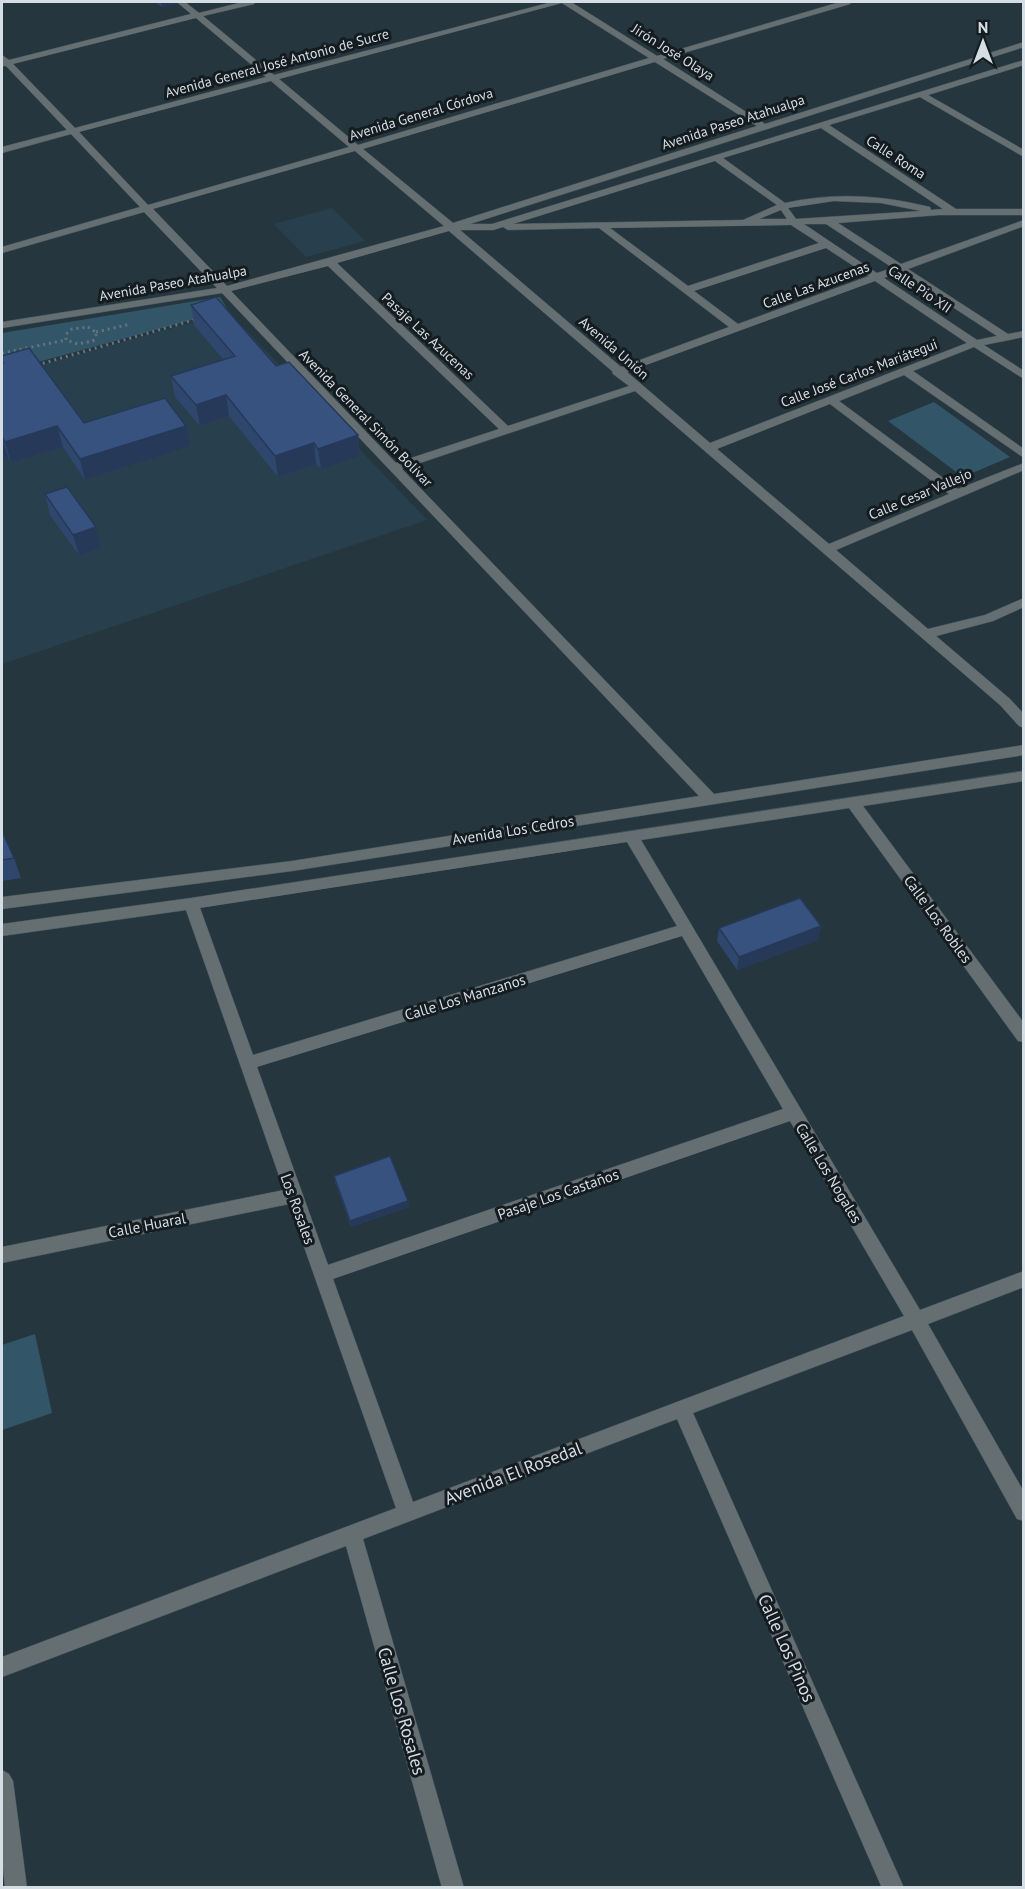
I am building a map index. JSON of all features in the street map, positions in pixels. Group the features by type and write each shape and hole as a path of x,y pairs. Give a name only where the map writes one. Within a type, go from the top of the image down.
{"street":[{"name":"Avenida Unión","path":"181,2 451,226 617,372 927,633 1005,702 1023,723"},
{"path":"3,61 251,2"},
{"name":"Avenida General José Antonio de Sucre","path":"2,150 559,2"},
{"name":"Jirón José Olaya","path":"566,2 764,127"},
{"name":"Avenida General Córdova","path":"2,250 356,148 847,2"},
{"name":"Avenida Paseo Atahualpa","path":"2,325 224,290 330,262 451,226 1023,44"},
{"name":"Avenida General Simón Bolívar","path":"3,61 710,799"},
{"name":"Avenida Paseo Atahualpa","path":"451,226 475,229 493,227 1023,62"},
{"path":"923,95 1023,153"},
{"name":"Calle Roma","path":"823,125 954,212"},
{"path":"1008,145 1023,139"},
{"name":"Calle Pio XII","path":"717,158 781,204 794,222 1023,376"},
{"path":"743,223 781,204 823,200 873,199 903,202 939,212"},
{"path":"493,227 794,222 939,212 1023,212"},
{"name":"Calle Pio XII","path":"828,221 1006,337"},
{"name":"Calle Las Azucenas","path":"617,372 1023,224"},
{"path":"603,226 737,328"},
{"path":"687,290 827,244"},
{"name":"Pasaje Las Azucenas","path":"330,262 506,430"},
{"name":"Calle José Carlos Mariátegui","path":"708,448 976,343 1023,334"},
{"path":"906,370 1023,455"},
{"path":"393,468 636,387"},
{"path":"831,400 957,494"},
{"name":"Calle Cesar Vallejo","path":"828,549 1023,466"},
{"path":"989,618 1023,602"},
{"path":"927,633 989,618 1023,614"},
{"name":"Avenida Los Cedros","path":"2,903 292,866 1023,750"},
{"name":"Avenida Los Cedros","path":"2,930 190,904 1023,776"},
{"name":"Calle Los Robles","path":"852,802 1023,1036"},
{"name":"Calle Los Nogales","path":"631,836 684,930 916,1320 1023,1512"},
{"name":"Los Rosales","path":"190,904 407,1513"},
{"name":"Calle Los Manzanos","path":"246,1064 684,930"},
{"name":"Pasaje Los Castaños","path":"322,1275 793,1113"},
{"name":"Calle Huaral","path":"2,1255 293,1196"},
{"name":"Avenida El Rosedal","path":"2,1667 1023,1279"},
{"name":"Calle Los Pinos","path":"682,1409 893,1887"},
{"name":"Calle Los Rosales","path":"352,1534 453,1887"},
{"path":"2,1781 16,1887"}],"path":[{"path":"35,365 198,319"},
{"path":"2,353 66,340 73,344 86,343 97,335 92,328 72,329 66,334 66,340"},
{"path":"86,343 90,350"}],"shaded area":[{"path":"332,208 365,241 306,257 274,224"},
{"path":"220,297 228,310 2,372 2,333"},
{"path":"229,312 427,520 2,664 2,376"},
{"path":"934,402 1010,457 963,477 888,421"},
{"path":"35,1334 52,1413 2,1430 2,1345"}],"building":[{"path":"216,297 276,366 289,362 358,435 318,449 314,443 275,456 226,395 196,405 171,376 235,356 191,305"},
{"path":"29,348 84,423 165,398 186,426 80,459 57,426 5,442 2,437 2,356"},
{"path":"67,487 96,527 73,535 45,494"},
{"path":"2,831 14,858 2,860"},
{"path":"800,898 821,926 739,957 719,928"},
{"path":"390,1156 408,1201 350,1221 334,1176"}]}
